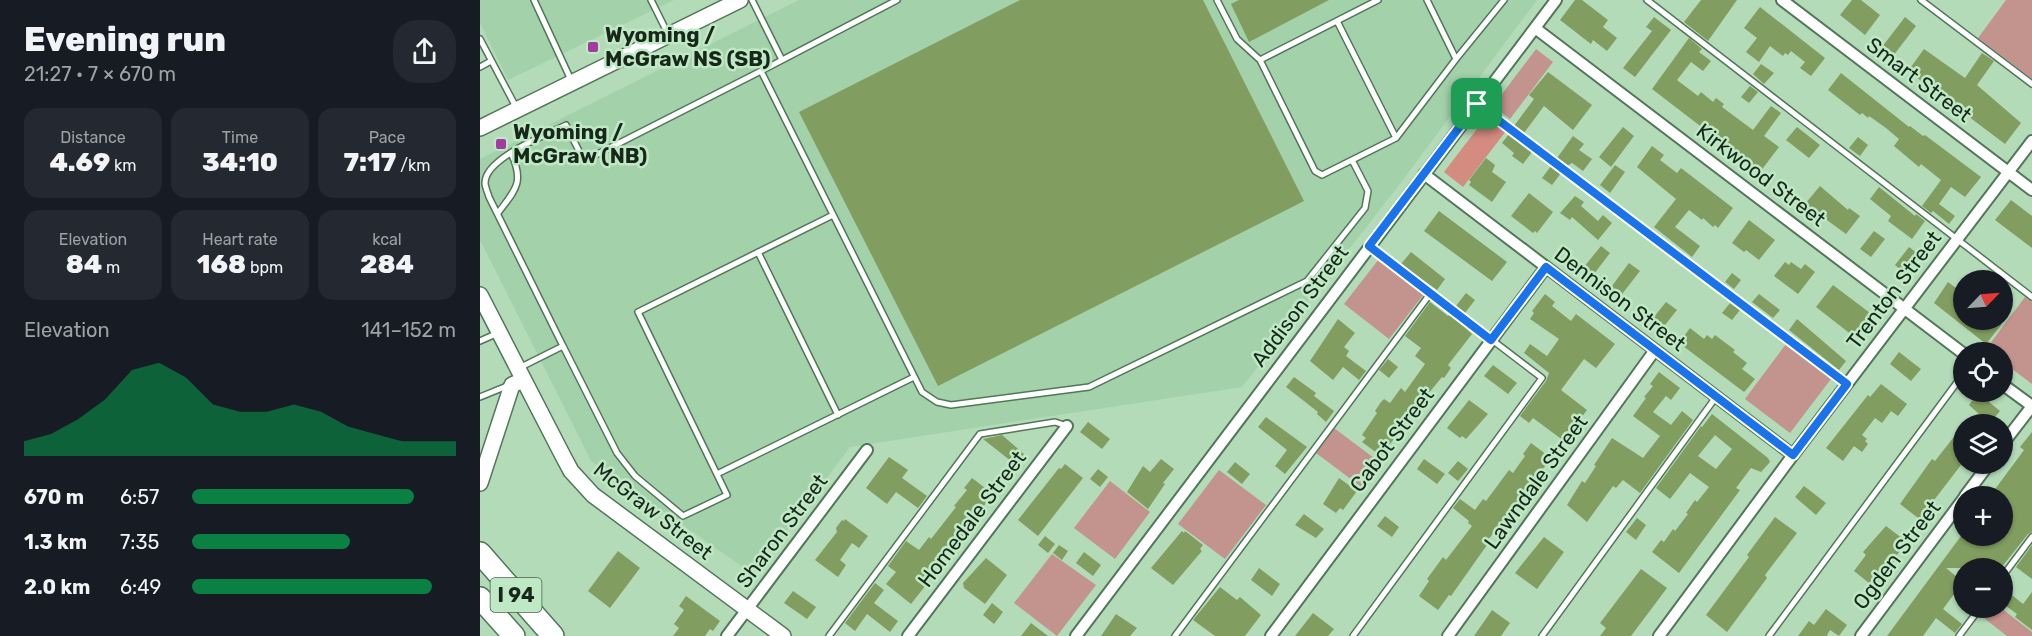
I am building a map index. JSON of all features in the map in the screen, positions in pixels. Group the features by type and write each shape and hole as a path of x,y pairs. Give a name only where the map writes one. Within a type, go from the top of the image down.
{"highway":[{"name":"I 94","path":"480,553 553,636"},
{"name":"I 94","path":"480,597 514,636"},
{"path":"480,610 509,636"}],"street":[{"path":"480,128 740,0"},
{"name":"Addison Street","path":"1076,636 1556,0"},
{"name":"Smart Street","path":"1782,0 2032,190"},
{"name":"Kirkwood Street","path":"1535,28 1953,346"},
{"name":"Trenton Street","path":"1659,636 1793,455 2032,141"},
{"name":"Dennison Street","path":"1424,174 1793,455"},
{"name":"Cabot Street","path":"1271,636 1546,267"},
{"name":"McGraw Street","path":"480,295 499,332 518,378 582,484 593,495 783,636"},
{"name":"Lawndale Street","path":"1448,636 1655,350"},
{"path":"480,483 518,378"},
{"path":"2013,392 2032,406 2013,431"},
{"name":"Homedale Street","path":"908,636 1067,426"},
{"name":"Sharon Street","path":"727,636 867,450"},
{"name":"Ogden Street","path":"1972,486 1981,474"},
{"name":"Ogden Street","path":"1861,636 1953,512"}],"lane":[{"path":"534,0 572,83"},
{"path":"651,0 668,35"},
{"path":"752,0 782,60"},
{"path":"833,215 638,312 726,495 683,516 635,476 617,453 485,183 489,170 500,159 566,125 584,161 897,0"},
{"path":"1217,0 1237,39 1260,60 1315,171 1322,175 1396,138 1504,0"},
{"path":"1260,60 1378,0"},
{"path":"1427,0 1456,59"},
{"path":"1647,0 2032,297"},
{"path":"1922,0 2032,84"},
{"path":"1337,21 1396,138"},
{"path":"480,39 517,110"},
{"path":"480,67 491,61"},
{"path":"761,71 921,392 937,402 951,405 1089,387 1307,281 1365,208 1368,192 1352,160"},
{"path":"1477,104 1847,384"},
{"path":"498,213 518,186 518,166 511,153"},
{"path":"1353,636 1542,378 1369,246"},
{"path":"758,252 838,415"},
{"path":"1175,636 1430,294"},
{"path":"480,341 499,332"},
{"path":"480,397 518,378 563,346"},
{"path":"717,474 914,377"},
{"path":"1769,636 1953,388"},
{"path":"1542,636 1716,397"},
{"path":"829,636 980,434 1055,422 1067,426"},
{"path":"2013,562 2032,537"},
{"path":"1959,636 1972,618"}],"shaded area":[{"path":"480,0 674,0 508,80 480,23"},
{"path":"799,0 1537,0 1399,185 1242,387 850,447 754,575 591,461 480,240 480,159"},
{"path":"2006,0 2032,0 2032,79 1978,38"},
{"path":"1536,49 1553,62 1510,119 1493,106"},
{"path":"1487,116 1506,131 1463,187 1444,172"},
{"path":"1379,259 1424,294 1389,339 1344,304"},
{"path":"2025,297 2032,302 2032,384 2013,370 2013,342 1991,342 2000,330 2013,330 2013,313"},
{"path":"1786,344 1831,379 1790,433 1745,399"},
{"path":"1334,428 1382,464 1364,489 1316,453"},
{"path":"1219,470 1266,505 1225,559 1178,524"},
{"path":"1110,481 1150,512 1115,559 1074,528"},
{"path":"1052,554 1096,585 1057,636 1014,603"},
{"path":"2013,617 2032,632 2032,636 2007,636 1984,618"}],"building":[{"path":"1020,0 1203,0 1304,201 938,386 799,112"},
{"path":"1239,0 1329,0 1249,42 1231,4"},
{"path":"1575,0 1582,0 1608,20 1603,27 1617,38 1607,51 1593,40 1591,44 1560,20"},
{"path":"1701,0 1737,0 1708,41 1684,22"},
{"path":"1852,0 1861,0 1880,15 1865,35 1840,15"},
{"path":"1760,7 1825,58 1811,76 1800,68 1805,62 1791,51 1788,55 1785,53 1783,56 1770,46 1759,62 1746,52 1757,38 1744,28"},
{"path":"1654,17 1671,30 1635,77 1623,68 1652,31 1646,27"},
{"path":"1905,17 1916,26 1893,56 1882,47"},
{"path":"1689,38 1702,49 1699,52 1711,61 1703,71 1691,62 1677,80 1698,96 1701,92 1713,102 1716,98 1724,104 1722,107 1753,130 1771,106 1781,113 1764,136 1779,147 1760,172 1652,89"},
{"path":"1924,49 1965,78 1982,53 1994,61 1977,85 2021,123 2005,144 1908,71"},
{"path":"1761,64 1774,73 1764,84 1753,74"},
{"path":"1548,72 1592,105 1573,130 1544,106 1524,133 1514,126 1534,99 1529,95"},
{"path":"1841,73 1909,127 1925,135 1981,177 1965,197 1951,187 1939,204 1955,216 1949,224 1933,211 1931,213 1922,206 1941,180 1921,164 1919,167 1894,146 1899,139 1886,128 1869,116 1868,118 1862,113 1860,115 1828,90"},
{"path":"1750,86 1758,92 1749,103 1741,97"},
{"path":"1623,127 1634,136 1611,167 1599,157"},
{"path":"1797,127 1820,145 1809,158 1786,140"},
{"path":"1509,134 1532,152 1523,164 1512,156 1514,153 1502,143"},
{"path":"1573,136 1584,144 1579,150 1592,159 1583,171 1572,163 1567,166 1557,158"},
{"path":"1858,137 1868,145 1860,156 1849,148"},
{"path":"1652,146 1664,155 1660,160 1677,173 1681,168 1733,208 1718,228 1689,210 1675,227 1700,246 1692,257 1654,227 1676,199 1637,167"},
{"path":"1486,158 1495,165 1492,172 1506,182 1492,202 1469,185 1471,182 1469,180"},
{"path":"1615,165 1625,172 1610,193 1600,185"},
{"path":"1551,166 1561,173 1552,185 1542,178"},
{"path":"1820,186 1848,210 1849,208 1860,216 1846,234 1805,204"},
{"path":"1879,187 1915,216 1916,214 1925,221 1912,239 1888,221 1891,216 1870,199"},
{"path":"1529,193 1553,212 1537,233 1535,231 1533,233 1511,216"},
{"path":"1575,196 1584,202 1581,206 1598,221 1603,215 1612,223 1598,240 1572,217 1570,220 1560,213"},
{"path":"2011,200 2032,216 2032,248 1995,220"},
{"path":"1439,211 1507,262 1492,281 1424,231"},
{"path":"1749,220 1775,240 1759,260 1732,243"},
{"path":"1874,231 1885,239 1871,257 1860,249"},
{"path":"1601,246 1610,253 1594,274 1584,267"},
{"path":"1909,247 1921,256 1906,274 1895,265"},
{"path":"1411,252 1445,279 1437,290 1401,264"},
{"path":"1785,262 1789,265 1791,262 1801,269 1805,264 1815,272 1798,294 1774,276"},
{"path":"1629,263 1640,271 1619,298 1609,290"},
{"path":"1732,273 1741,280 1734,289 1725,282"},
{"path":"1948,282 1953,286 1953,318 1934,303"},
{"path":"1833,285 1874,316 1857,339 1816,307"},
{"path":"1466,293 1475,300 1465,313 1456,306"},
{"path":"1545,294 1555,302 1552,306 1571,321 1576,314 1615,344 1596,368 1584,359 1561,390 1587,410 1564,441 1533,418 1529,423 1520,416 1546,381 1549,373 1524,353 1530,344 1547,356 1559,339 1530,319 1534,313 1532,311"},
{"path":"1759,294 1780,310 1773,318 1752,302"},
{"path":"1430,302 1448,316 1450,314 1472,334 1448,365 1451,368 1444,378 1442,377 1424,399 1381,456 1362,442 1366,438 1362,435 1377,413 1375,411 1381,402 1384,399 1390,403 1401,388 1405,392 1425,364 1415,356 1421,348 1405,336"},
{"path":"1666,302 1677,310 1661,330 1650,322"},
{"path":"1730,303 1740,310 1732,320 1722,313"},
{"path":"1338,319 1355,333 1344,347 1349,351 1346,356 1366,371 1359,380 1343,367 1333,380 1310,361"},
{"path":"1797,319 1846,361 1839,370 1789,330"},
{"path":"1690,328 1704,339 1707,335 1712,339 1715,335 1735,350 1733,352 1747,363 1742,369 1755,379 1744,392 1679,343"},
{"path":"1968,330 1997,330 1988,342 1983,342"},
{"path":"1899,352 1921,369 1911,381 1890,364"},
{"path":"1388,359 1398,367 1389,378 1379,370"},
{"path":"1493,365 1517,383 1508,394 1484,376"},
{"path":"1659,372 1680,388 1671,400 1666,396 1653,412 1671,425 1682,411 1693,420 1640,493 1623,480 1616,488 1613,486 1587,522 1567,505 1582,481 1585,483 1612,438 1643,458 1660,436 1633,416 1646,398 1644,397 1653,386 1650,384"},
{"path":"1294,377 1316,393 1314,396 1334,411 1326,422 1317,414 1318,412 1286,387"},
{"path":"1881,384 1907,404 1898,416 1891,411 1882,423 1875,418 1862,435 1867,439 1865,441 1868,444 1862,452 1854,446 1843,461 1826,448 1868,395 1870,397"},
{"path":"1469,400 1488,414 1466,439 1462,436 1460,438 1447,428"},
{"path":"1971,402 1989,402 2000,411 1997,414 1979,414 1969,405"},
{"path":"1712,414 1768,458 1770,462 1761,472 1751,468 1736,488 1740,490 1679,573 1652,552 1661,540 1664,542 1673,529 1675,531 1695,500 1697,502 1709,487 1690,473 1670,499 1656,488","holes":["1715,435 1732,449 1716,469 1698,456"]},
{"path":"1266,417 1307,447 1285,474 1275,466 1287,450 1258,427"},
{"path":"1088,422 1110,439 1102,449 1080,432"},
{"path":"2032,432 2032,532 2009,558 1953,558 1953,568 1946,568 1953,574 1953,596 1943,609 1962,624 1955,633 1936,618 1923,636 1887,636 1954,546 2013,546 2013,486 1997,486 2006,474 2013,474 2013,465 2024,450 2020,447"},
{"path":"1002,435 1024,454 1016,465 983,439"},
{"path":"1953,438 1954,474 1928,508 1931,510 1922,521 1900,504 1932,459 1935,461"},
{"path":"1531,443 1551,458 1485,544 1487,545 1451,596 1449,595 1438,610 1419,596 1429,581 1427,579 1443,557 1446,560 1472,526 1453,508 1460,499 1475,510 1483,499 1486,501 1509,470 1513,473"},
{"path":"889,457 908,470 902,478 927,496 918,508 896,492 887,504 866,488"},
{"path":"1161,459 1174,469 1148,509 1127,492 1143,466 1150,472"},
{"path":"1424,459 1445,474 1437,484 1417,469"},
{"path":"1458,461 1468,469 1458,481 1448,473"},
{"path":"1235,462 1250,474 1242,484 1227,472"},
{"path":"1065,464 1083,478 1038,536 1018,520 1059,468 1061,469"},
{"path":"1098,469 1108,477 1100,487 1090,479"},
{"path":"972,478 993,494 959,543 956,540 930,574 933,576 911,604 886,584 896,572 888,566 906,541 919,550 929,537 931,539 956,507 954,506 967,490 964,488"},
{"path":"1339,478 1357,491 1343,510 1340,508 1336,513 1323,504"},
{"path":"1804,486 1826,503 1816,515 1795,497"},
{"path":"1304,514 1324,529 1316,538 1295,525"},
{"path":"1385,516 1399,527 1392,537 1377,526"},
{"path":"1775,517 1797,533 1765,575 1767,578 1727,632 1706,615"},
{"path":"1637,518 1646,525 1636,540 1626,532"},
{"path":"845,519 868,536 859,548 852,543 840,560 846,565 838,577 815,560 837,532 836,528"},
{"path":"1886,526 1907,542 1874,587 1854,571 1866,555 1863,552"},
{"path":"1182,531 1203,545 1200,549 1202,551 1173,585 1151,568"},
{"path":"1045,536 1055,544 1048,553 1038,545"},
{"path":"1544,537 1564,552 1537,589 1515,573"},
{"path":"1059,545 1068,551 1062,560 1053,553"},
{"path":"2032,545 2032,579 2016,567"},
{"path":"618,551 640,568 610,608 588,591"},
{"path":"1084,552 1101,565 1093,576 1076,563"},
{"path":"986,558 1007,575 985,604 964,588 963,583"},
{"path":"1259,568 1280,584 1272,596 1251,580"},
{"path":"1641,569 1667,588 1631,636 1600,636 1606,628 1600,623"},
{"path":"875,583 884,590 874,603 898,621 890,632 867,614 855,631 845,623"},
{"path":"1220,587 1237,600 1240,597 1261,615 1245,636 1215,636 1193,620"},
{"path":"793,591 816,607 807,619 784,603"},
{"path":"2032,592 2032,630 2015,617 2017,614 2013,611 2013,596 2023,604"},
{"path":"686,596 720,621 713,631 710,629 705,636 673,636 679,628 674,624 684,610 679,606"},
{"path":"992,603 1003,612 994,624 983,615"},
{"path":"1826,609 1847,625 1839,636 1830,630 1828,636 1798,636 1809,621 1814,625"},
{"path":"1492,610 1510,623 1501,636 1474,636"},
{"path":"1313,613 1334,629 1328,636 1295,636"},
{"path":"1116,614 1137,628 1130,636 1101,636"},
{"path":"1031,623 1048,636 1021,636"}],"place":[{"name":"Wyoming / McGraw NS (SB)","path":"593,47"},
{"name":"Wyoming / McGraw (NB)","path":"501,144"}],"route":[{"path":"1477,104 1847,384 1793,455 1546,267 1491,340 1369,246 1477,104"}]}
